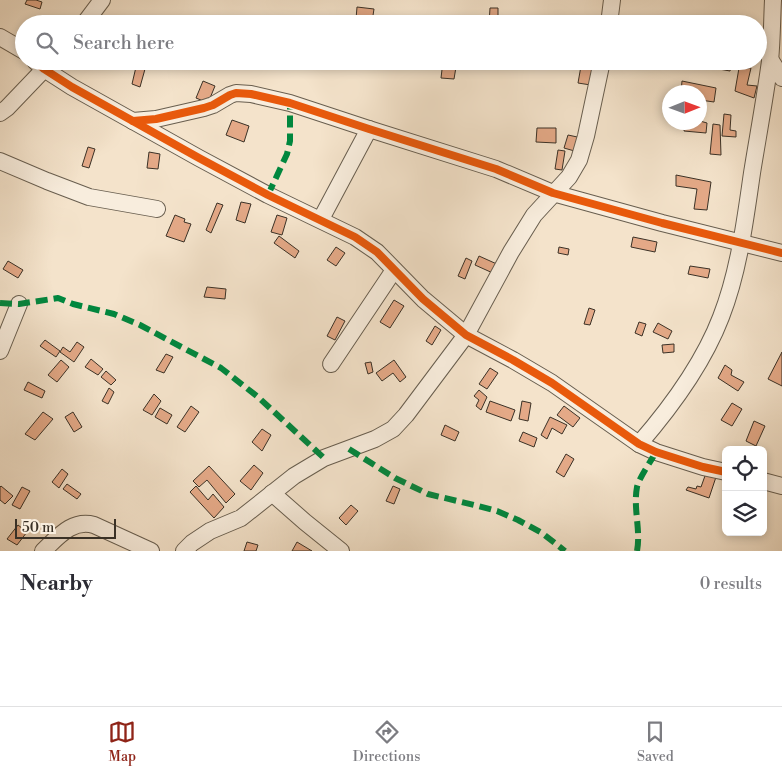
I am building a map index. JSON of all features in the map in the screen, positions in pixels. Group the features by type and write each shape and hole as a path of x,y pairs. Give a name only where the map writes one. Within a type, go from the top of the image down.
{"street":[{"path":"91,15 102,0"},
{"path":"610,15 612,0"},
{"path":"639,444 658,422 704,355 721,317 742,243 770,59 773,0"},
{"path":"0,37 15,46"},
{"path":"770,59 782,78"},
{"path":"0,113 7,108 39,70"},
{"path":"51,70 72,87 199,158 355,237 377,252 423,299 466,335 552,383 639,444 656,452 722,471"},
{"path":"184,551 210,531 241,518 294,476 324,458 376,439 393,429 406,415 466,335 511,252 534,215 569,177 579,160 600,70"},
{"path":"133,121 204,108 230,95 241,93 290,103 496,169 553,193 782,252"},
{"path":"321,219 369,129"},
{"path":"0,161 89,196 157,209"},
{"path":"331,364 394,270"},
{"path":"0,351 19,304"},
{"path":"767,482 782,486"},
{"path":"272,493 341,551"},
{"path":"43,551 67,529 86,523 151,551"}],"building":[{"path":"27,0 42,2 40,9 25,4"},
{"path":"357,7 374,9 373,15 356,15"},
{"path":"490,8 498,8 498,15 490,15"},
{"path":"135,70 145,70 140,87 132,84"},
{"path":"442,70 456,70 454,79 441,78"},
{"path":"580,70 600,70 597,86 578,83"},
{"path":"739,70 751,70 747,85 757,86 754,98 735,91"},
{"path":"203,81 215,86 208,103 196,98"},
{"path":"682,81 701,85 682,85"},
{"path":"707,86 716,88 714,102 707,101"},
{"path":"724,114 731,115 730,130 736,131 736,137 722,136"},
{"path":"232,120 249,126 244,142 226,135"},
{"path":"713,124 720,125 721,155 710,154"},
{"path":"537,128 556,128 556,143 536,142"},
{"path":"684,130 706,130 706,133"},
{"path":"568,135 582,138 578,152 564,148"},
{"path":"88,147 95,149 89,168 82,166"},
{"path":"558,150 565,151 562,170 555,169"},
{"path":"149,152 160,154 158,169 147,168"},
{"path":"676,175 711,182 707,210 694,209 697,189 676,186"},
{"path":"241,202 251,204 245,223 236,220"},
{"path":"217,203 223,205 211,233 206,230"},
{"path":"175,215 185,219 184,222 191,224 184,242 166,236"},
{"path":"277,215 287,218 282,235 271,232"},
{"path":"279,236 299,251 295,258 274,243"},
{"path":"633,237 657,242 655,252 631,247"},
{"path":"336,247 345,253 336,266 327,260"},
{"path":"559,247 569,249 568,255 558,253"},
{"path":"479,256 499,265 495,274 475,265"},
{"path":"466,258 472,261 465,279 458,276"},
{"path":"8,261 23,270 18,278 3,269"},
{"path":"690,266 710,269 708,278 688,274"},
{"path":"207,287 226,289 225,299 204,297"},
{"path":"394,300 404,306 390,328 380,322"},
{"path":"589,308 595,310 590,325 584,324"},
{"path":"337,317 345,321 335,340 327,336"},
{"path":"639,322 646,324 642,336 635,333"},
{"path":"658,323 672,331 668,339 653,332"},
{"path":"435,326 441,330 432,345 426,341"},
{"path":"45,340 60,351 56,357 40,346"},
{"path":"77,342 84,347 74,362 60,352 63,347 70,352"},
{"path":"674,344 674,352 663,353 662,345"},
{"path":"782,352 782,386 768,379"},
{"path":"166,354 173,357 164,373 156,370"},
{"path":"91,359 103,369 98,375 85,367"},
{"path":"61,360 69,367 57,382 48,375"},
{"path":"394,360 406,377 400,382 393,373 382,381 376,373"},
{"path":"371,362 373,372 368,374 365,363"},
{"path":"725,365 732,370 731,375 744,382 738,391 718,378"},
{"path":"490,368 498,373 487,389 479,384"},
{"path":"106,371 116,380 111,385 101,377"},
{"path":"28,382 45,391 42,398 24,390"},
{"path":"109,388 114,392 108,404 102,401"},
{"path":"479,390 487,397 481,410 476,406 479,400 474,396"},
{"path":"154,394 161,401 152,415 143,410"},
{"path":"490,401 515,410 511,421 486,412"},
{"path":"522,401 531,403 528,421 519,419"},
{"path":"732,403 742,409 732,426 721,420"},
{"path":"191,406 199,412 185,432 177,427"},
{"path":"564,406 580,418 573,427 557,415"},
{"path":"160,408 172,415 167,424 155,417"},
{"path":"43,412 53,419 35,440 25,434"},
{"path":"73,412 82,427 74,432 65,417"},
{"path":"550,417 567,425 562,434 552,428 547,439 541,435"},
{"path":"754,421 765,426 756,446 746,441"},
{"path":"445,425 459,432 455,441 441,435"},
{"path":"262,429 271,435 262,451 252,442"},
{"path":"523,432 537,438 534,447 519,441"},
{"path":"566,454 574,459 564,477 556,472"},
{"path":"254,465 263,473 251,490 240,481"},
{"path":"209,466 235,494 226,503 207,480 199,487 193,481"},
{"path":"62,469 68,474 59,488 52,482"},
{"path":"706,473 716,477 709,498 686,490 688,487 696,489 697,486 701,487"},
{"path":"67,484 81,494 77,499 63,489"},
{"path":"1,486 13,496 5,504 0,500"},
{"path":"196,486 208,500 213,494 224,507 214,518 190,492"},
{"path":"393,486 400,489 394,504 386,501"},
{"path":"22,487 30,491 20,509 12,505"},
{"path":"351,505 358,511 346,525 339,518"},
{"path":"18,525 27,532 17,545 7,539"},
{"path":"247,542 258,545 256,551 244,551"},
{"path":"297,542 312,551 292,551"}],"marked path":[{"path":"268,195 287,154 290,141 290,103"},
{"path":"0,303 19,304 58,298 73,304 114,314 140,325 221,368 258,397 324,458"},
{"path":"349,449 395,478 428,494 497,511 518,520 542,533 565,551"},
{"path":"637,551 637,487 656,452"}],"cycle path":[{"path":"46,70 72,87 199,158 268,195 355,237 377,252 423,299 466,335 552,383 639,444 656,452 722,471"},
{"path":"133,121 156,119 204,108 236,93 251,94 290,103 496,169 553,193 782,253"}]}
